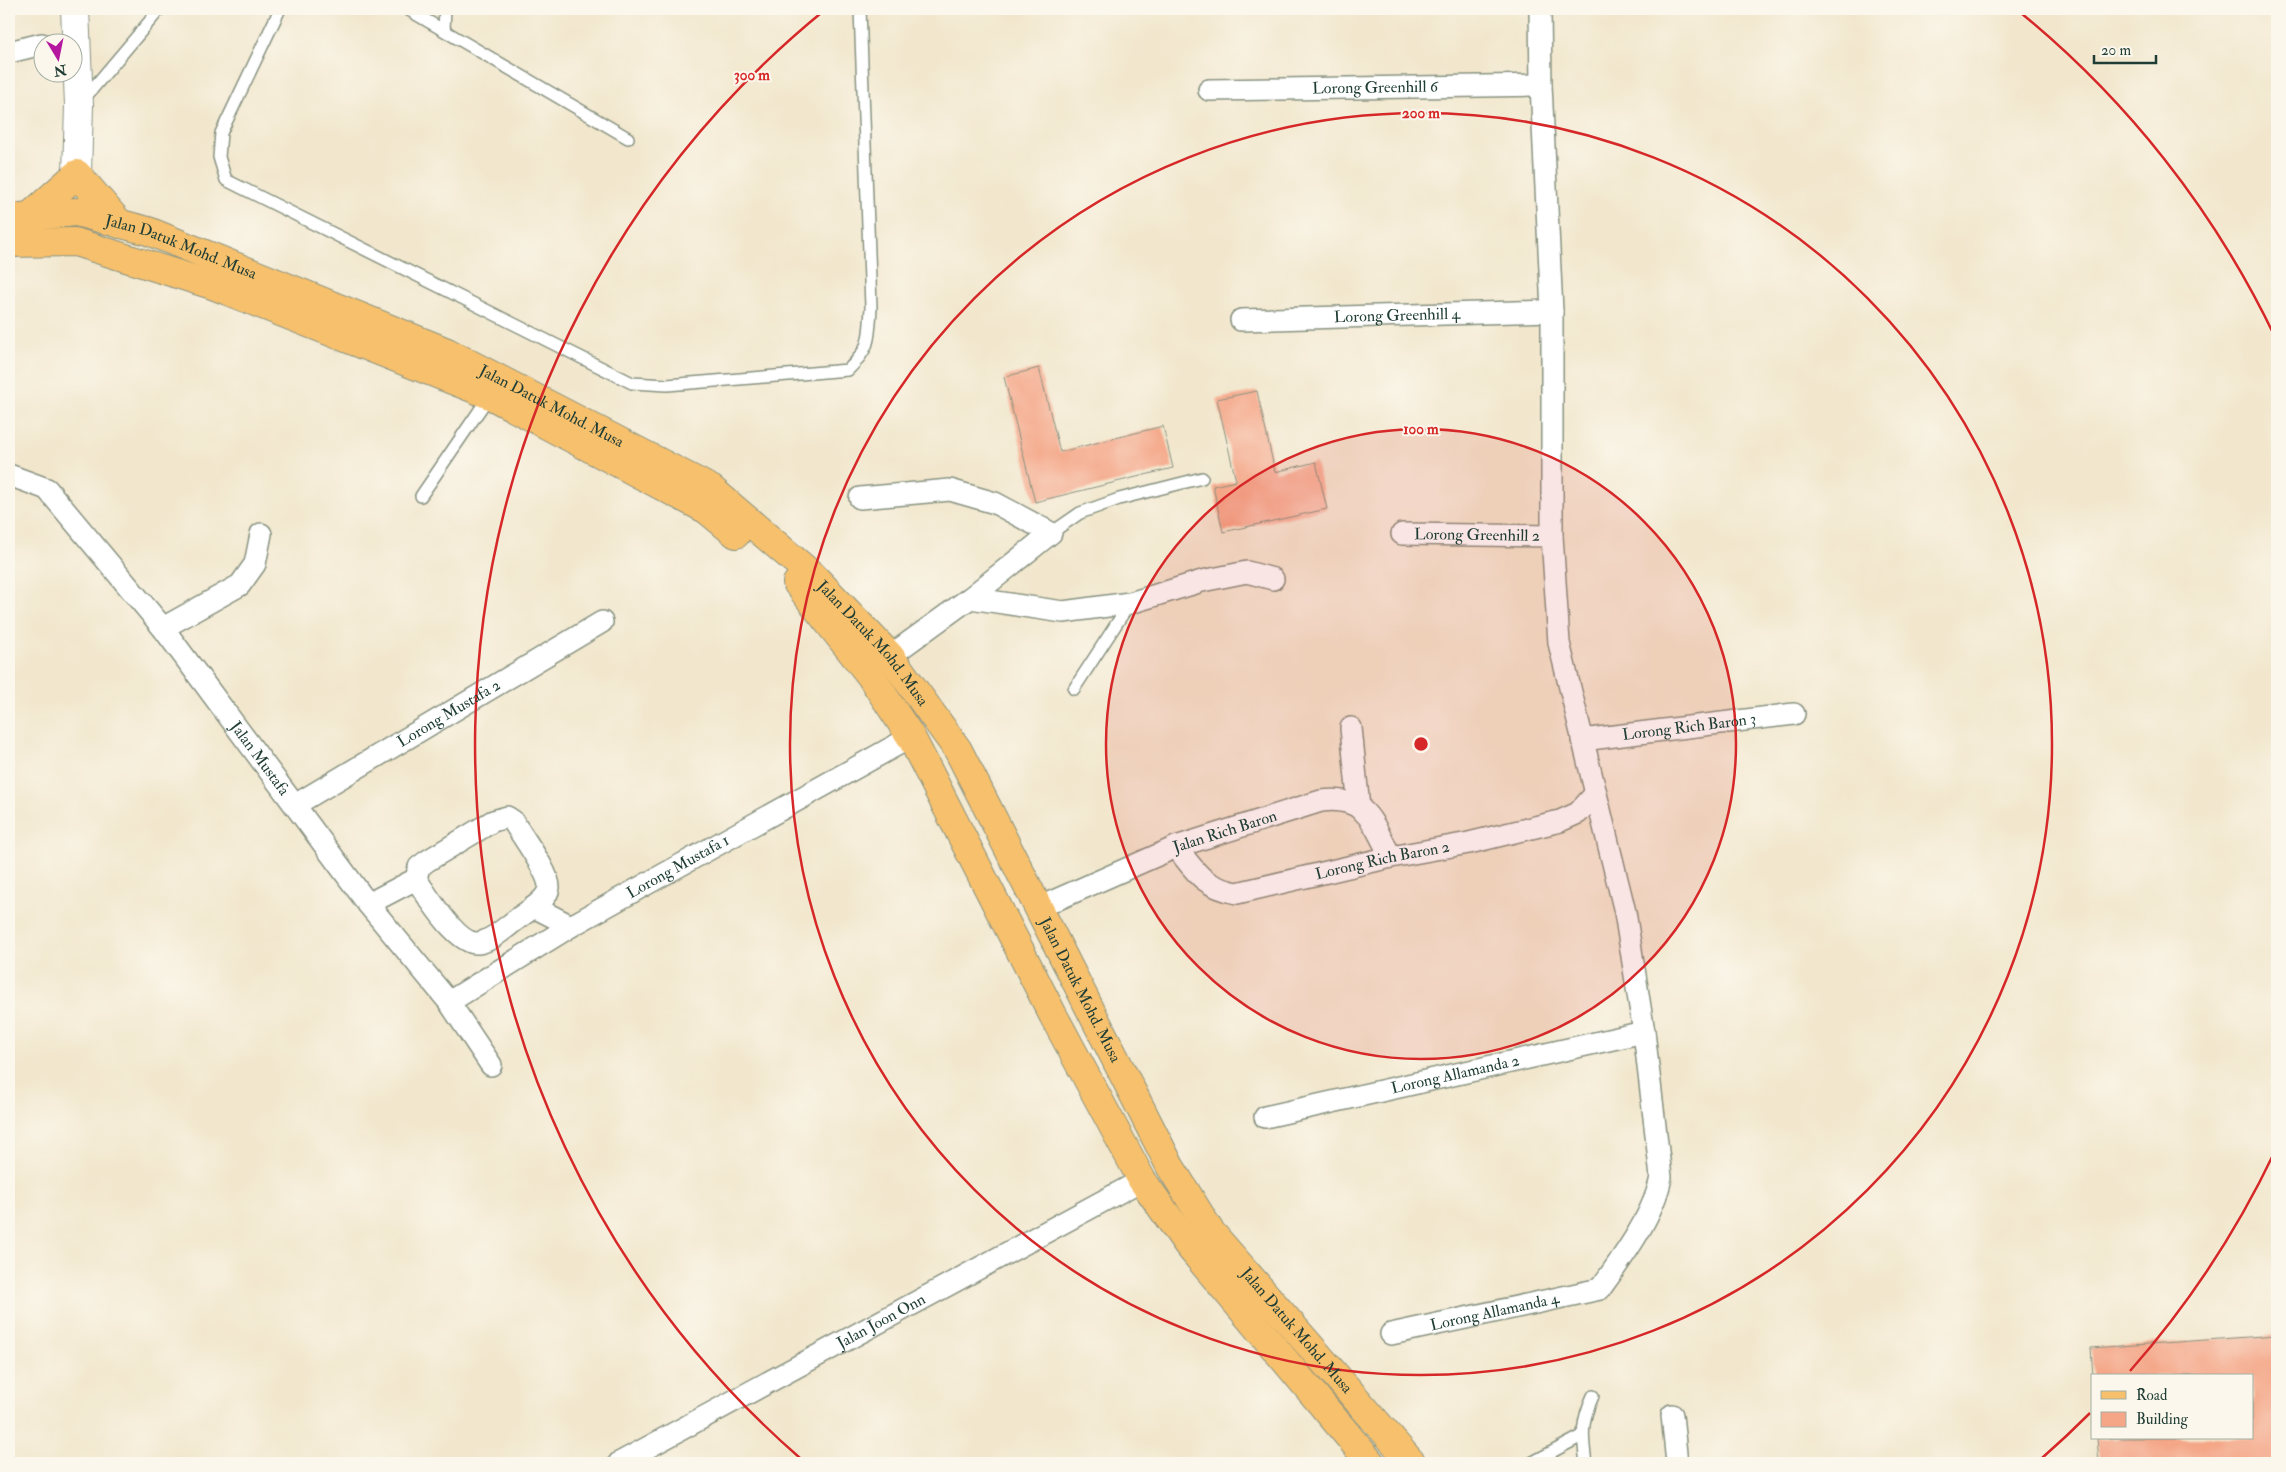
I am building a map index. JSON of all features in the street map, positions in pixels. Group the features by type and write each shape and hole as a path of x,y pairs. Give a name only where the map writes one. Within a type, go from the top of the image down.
{"main road":[{"path":"20,217 77,174 120,224"},
{"name":"Jalan Datuk Mohd. Musa","path":"20,217 76,212 148,231 447,352 711,488 813,576 890,656 958,750 1040,907 1170,1166 1210,1231 1412,1463"},
{"name":"Jalan Datuk Mohd. Musa","path":"9,243 75,242 206,283 490,395 706,510 801,587 870,675 912,737 1022,950 1053,1015 1142,1180 1188,1245 1371,1463"},
{"path":"1022,950 1026,922 1030,914 1040,907"}],"street":[{"path":"75,9 76,32"},
{"path":"1540,9 1541,86 1552,312 1552,536 1559,643 1625,912 1644,1032"},
{"path":"9,51 32,46"},
{"path":"77,174 78,82"},
{"name":"Lorong Greenhill 6","path":"1209,90 1541,86"},
{"name":"Lorong Greenhill 4","path":"1241,320 1552,312"},
{"name":"Jalan Mustafa","path":"9,475 47,489 163,628 368,904 449,1002 490,1066"},
{"path":"860,498 950,490 995,503 1051,533 970,598 890,656"},
{"path":"163,628 240,585 255,564 261,534"},
{"name":"Lorong Greenhill 2","path":"1402,534 1552,536"},
{"path":"970,598 1063,612 1130,603 1202,581 1247,572 1273,579"},
{"name":"Lorong Mustafa 2","path":"294,805 602,622"},
{"name":"Lorong Rich Baron 3","path":"1582,740 1794,714"},
{"path":"1351,728 1359,808 1375,828 1391,857"},
{"name":"Lorong Mustafa 1","path":"449,1002 571,926 912,737"},
{"name":"Lorong Rich Baron 2","path":"1176,847 1203,881 1219,890 1237,894 1391,857 1468,843 1560,821 1578,813 1596,793"},
{"name":"Jalan Rich Baron","path":"1040,907 1176,847 1321,802 1339,799 1354,803 1359,808"},
{"path":"368,904 416,879 419,868 427,861 493,821 507,817 512,820 547,881 547,894 534,907 488,939 478,943 471,942 455,932 416,879"},
{"path":"534,907 571,926"},
{"name":"Lorong Allamanda 2","path":"1265,1117 1644,1032"},
{"name":"Lorong Allamanda 4","path":"1390,1334 1600,1289 1621,1261 1657,1197 1661,1177 1644,1032"},
{"name":"Jalan Joon Onn","path":"619,1463 1142,1180"},
{"path":"1672,1415 1677,1463"}],"lane":[{"path":"79,105 160,9"},
{"path":"280,9 221,133 220,157 226,180 632,383 667,385 848,370 863,354 869,339 871,307 860,9"},
{"path":"407,9 628,138"},
{"path":"444,30 445,9"},
{"path":"421,496 490,395"},
{"path":"1051,533 1080,513 1119,499 1202,478"},
{"path":"1074,689 1130,603"},
{"path":"1586,1463 1582,1436 1584,1416 1594,1396"},
{"path":"1531,1463 1582,1436"}],"building":[{"path":"1039,368 1060,452 1163,426 1173,468 1035,502 1004,377"},
{"path":"1257,391 1275,472 1316,462 1327,509 1223,532 1213,486 1236,481 1217,399"},
{"path":"2277,1335 2277,1463 2099,1463 2097,1440 2254,1440 2254,1374 2093,1374 2091,1348"}]}
